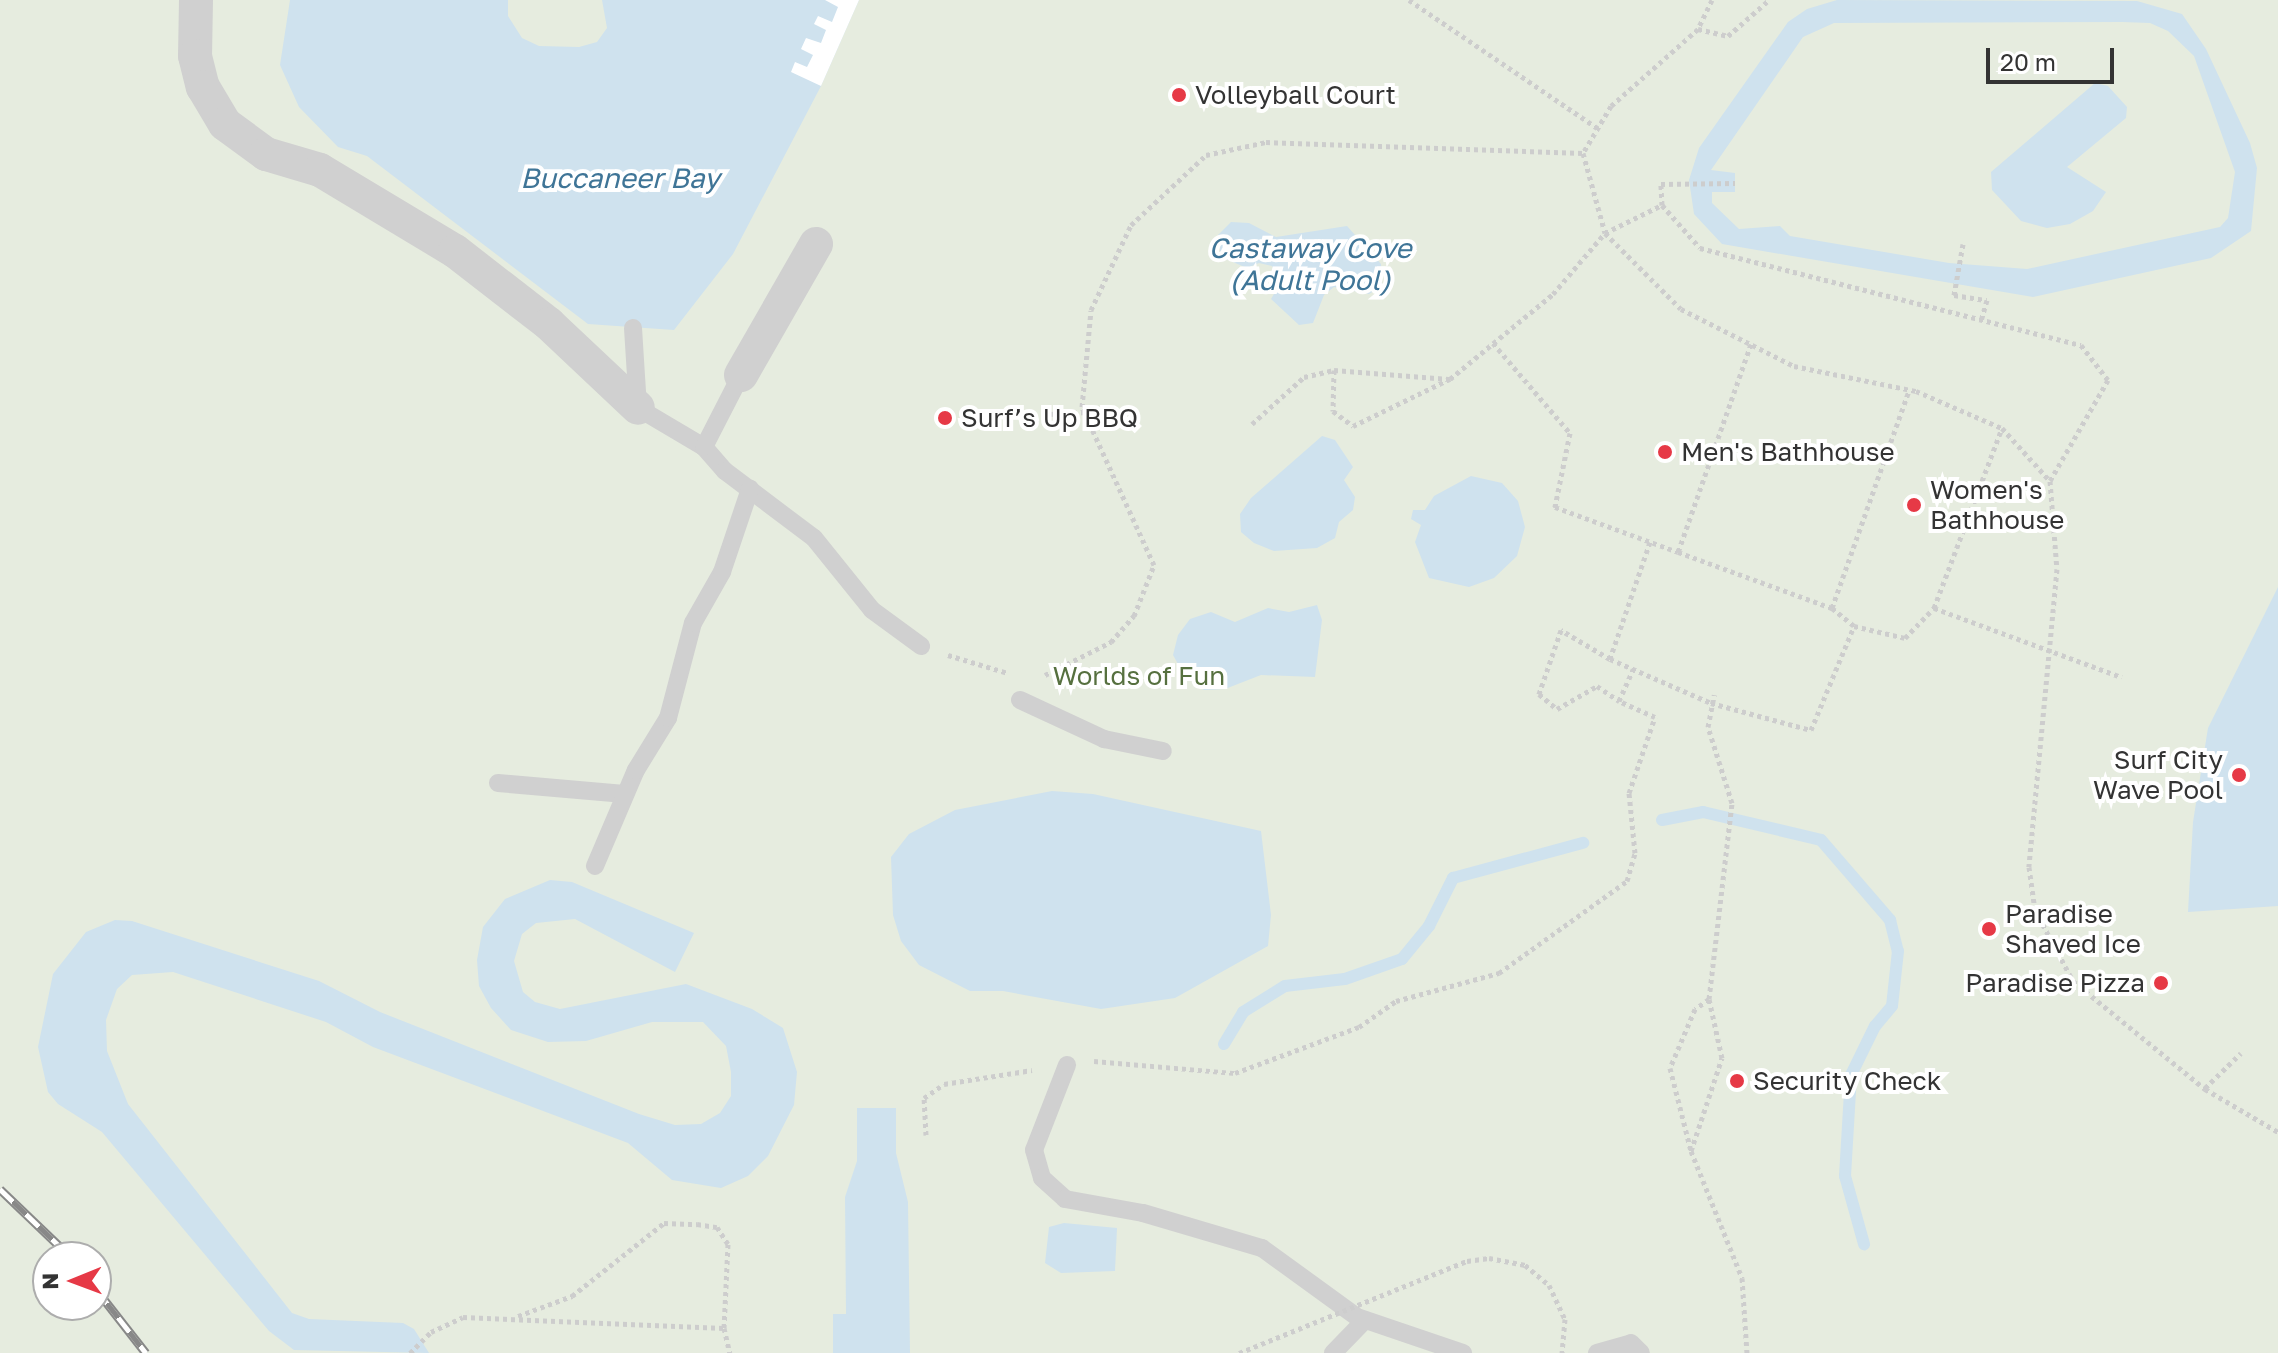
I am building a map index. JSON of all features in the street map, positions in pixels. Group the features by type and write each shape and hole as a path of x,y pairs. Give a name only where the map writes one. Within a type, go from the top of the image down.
{"street":[{"path":"196,0 195,56 203,87 225,124 266,154 320,170 455,251 549,324 638,408"},
{"path":"741,375 816,244"}],"lane":[{"path":"633,328 638,408 704,447 750,489 814,538 872,610 921,646"},
{"path":"704,447 741,375"},
{"path":"595,866 625,794 668,718 693,623 722,572 750,489"},
{"path":"1020,700 1104,739 1163,751"},
{"path":"498,783 625,794"},
{"path":"1067,1065 1034,1150 1042,1178 1065,1199 1143,1213 1262,1248 1365,1320 1463,1353"},
{"path":"1333,1353 1365,1320"},
{"path":"1597,1353 1631,1343 1641,1353"}],"path":[{"path":"1409,0 1600,130"},
{"path":"1583,153 1600,130 1611,106 1698,29 1712,0"},
{"path":"1698,29 1728,36 1769,0"},
{"path":"1036,676 1050,675 1111,642 1134,616 1154,565 1083,412 1091,310 1131,225 1206,155 1266,142 1583,153"},
{"path":"1583,153 1605,233 1681,309 1794,366 1909,390 2002,428 2050,481"},
{"path":"1735,183 1661,184 1662,205 1700,248 2081,345 2108,380 2050,481 2057,569 2047,649 2029,867 2035,910 2073,981 2205,1089 2278,1132"},
{"path":"1334,370 1333,411 1353,426 1450,379 1553,294 1605,233 1662,205"},
{"path":"1963,244 1954,295 1987,300 1981,321"},
{"path":"1493,343 1570,433 1555,507 1832,608 1854,626 1905,638 1934,608 2002,428"},
{"path":"1678,552 1752,344"},
{"path":"1252,424 1304,377 1334,370 1450,379"},
{"path":"1832,608 1909,390"},
{"path":"1049,414 1083,412"},
{"path":"1610,659 1650,542"},
{"path":"1934,608 2122,677"},
{"path":"1175,1065 1235,1073 1359,1027 1396,1001 1499,973 1627,881 1635,853 1629,793 1655,717 1619,701 1597,686 1557,709 1539,694 1561,630 1610,659 1711,703 1811,730 1854,626"},
{"path":"921,646 1022,678"},
{"path":"1619,701 1633,669"},
{"path":"1691,1151 1722,1058 1709,999 1719,886 1732,803 1724,765 1708,727 1714,695"},
{"path":"1709,999 1695,1009 1670,1068 1691,1151 1742,1278 1747,1353"},
{"path":"2205,1089 2241,1053"},
{"path":"514,1318 572,1296 664,1223 717,1227 728,1244 724,1328 730,1353"},
{"path":"1239,1353 1467,1261 1489,1258 1525,1265 1549,1285 1565,1319 1562,1353"},
{"path":"410,1353 431,1332 463,1317 724,1328"}],"green space":[{"name":"Worlds of Fun","path":"0,0 2278,0 2278,1353 0,1353"}],"water":[{"name":"Buccaneer Bay","path":"290,0 508,0 508,16 522,38 539,46 579,47 597,42 607,28 602,0 859,0 821,86 733,254 674,330 588,324 367,156 338,147 299,107 280,65"},
{"path":"1837,0 2137,1 2182,14 2206,49 2250,143 2257,168 2251,231 2211,258 2033,297 1722,244 1694,214 1689,180 1699,148 1788,22 1807,9","holes":["1834,23 2150,23 2168,31 2194,56 2235,172 2228,218 2220,227 2027,269 1949,263 1790,236 1780,226 1739,229 1712,203 1712,192 1735,192 1735,173 1711,170 1803,37"]},
{"path":"2095,83 2108,86 2127,107 2126,118 2067,167 2106,192 2093,211 2070,224 2047,228 2021,221 1992,190 1991,172"},
{"name":"Castaway Cove (Adult Pool)","path":"1231,222 1249,223 1276,237 1347,226 1381,264 1382,286 1369,294 1334,287 1324,295 1313,323 1299,325 1271,299 1280,284 1272,266 1259,263 1247,268 1221,257 1218,235"},
{"path":"1322,436 1335,440 1353,467 1344,480 1355,497 1353,510 1339,522 1335,538 1317,548 1274,551 1254,543 1241,532 1240,514 1251,498"},
{"path":"1471,476 1502,483 1518,501 1525,527 1517,556 1494,578 1469,587 1429,578 1415,542 1421,525 1411,519 1413,510 1425,510 1434,496"},
{"name":"Surf City Wave Pool","path":"2278,587 2278,906 2188,912 2193,822 2208,728"},
{"path":"1317,605 1322,620 1315,677 1261,675 1225,689 1204,690 1184,675 1173,655 1178,635 1190,619 1211,612 1235,622 1268,608 1289,612"},
{"path":"1052,791 1093,794 1261,831 1271,915 1268,946 1175,998 1101,1009 1003,991 970,991 919,965 901,941 893,915 891,857 909,834 955,810"},
{"path":"550,880 572,882 694,933 675,972 575,919 536,923 522,934 514,961 523,992 535,1002 560,1009 686,984 752,1009 783,1028 797,1072 794,1105 768,1156 748,1176 721,1188 672,1180 628,1143 373,1047 326,1022 173,972 132,975 117,989 106,1020 107,1051 128,1104 292,1313 309,1319 403,1323 414,1329 429,1353 294,1350 269,1331 102,1132 58,1104 48,1092 38,1047 53,974 86,932 115,920 132,921 319,981 380,1012 639,1114 675,1125 701,1124 720,1113 731,1096 731,1072 726,1046 703,1022 652,1022 586,1041 548,1042 511,1030 491,1008 479,986 477,960 483,927 505,899"},
{"path":"857,1108 896,1108 896,1153 908,1202 910,1353 833,1353 833,1314 846,1314 845,1197 857,1161"},
{"path":"1064,1223 1117,1228 1115,1271 1061,1273 1045,1263 1049,1227"}],"pier":[{"path":"825,0 859,0 821,86 791,72 795,62 807,67 813,55 801,49 806,38 821,43 826,30 814,24 818,16 832,22 838,7"}],"waterway":[{"path":"1662,820 1703,812 1821,840 1890,920 1898,951 1892,1006 1875,1026 1851,1075 1845,1176 1864,1244"},
{"path":"1224,1044 1243,1012 1285,986 1345,979 1402,959 1429,926 1453,878 1583,843"}],"railway":[{"path":"0,1189 54,1241"},
{"path":"112,1309 146,1353"}],"place":[{"name":"Volleyball Court","path":"1179,95"},
{"name":"Surf’s Up BBQ","path":"945,418"},
{"name":"Men's Bathhouse","path":"1665,452"},
{"name":"Women's Bathhouse","path":"1914,505"},
{"name":"Surf City Wave Pool","path":"2239,775"},
{"name":"Paradise Shaved Ice","path":"1989,929"},
{"name":"Paradise Pizza","path":"2161,983"},
{"name":"Security Check","path":"1737,1081"}]}
